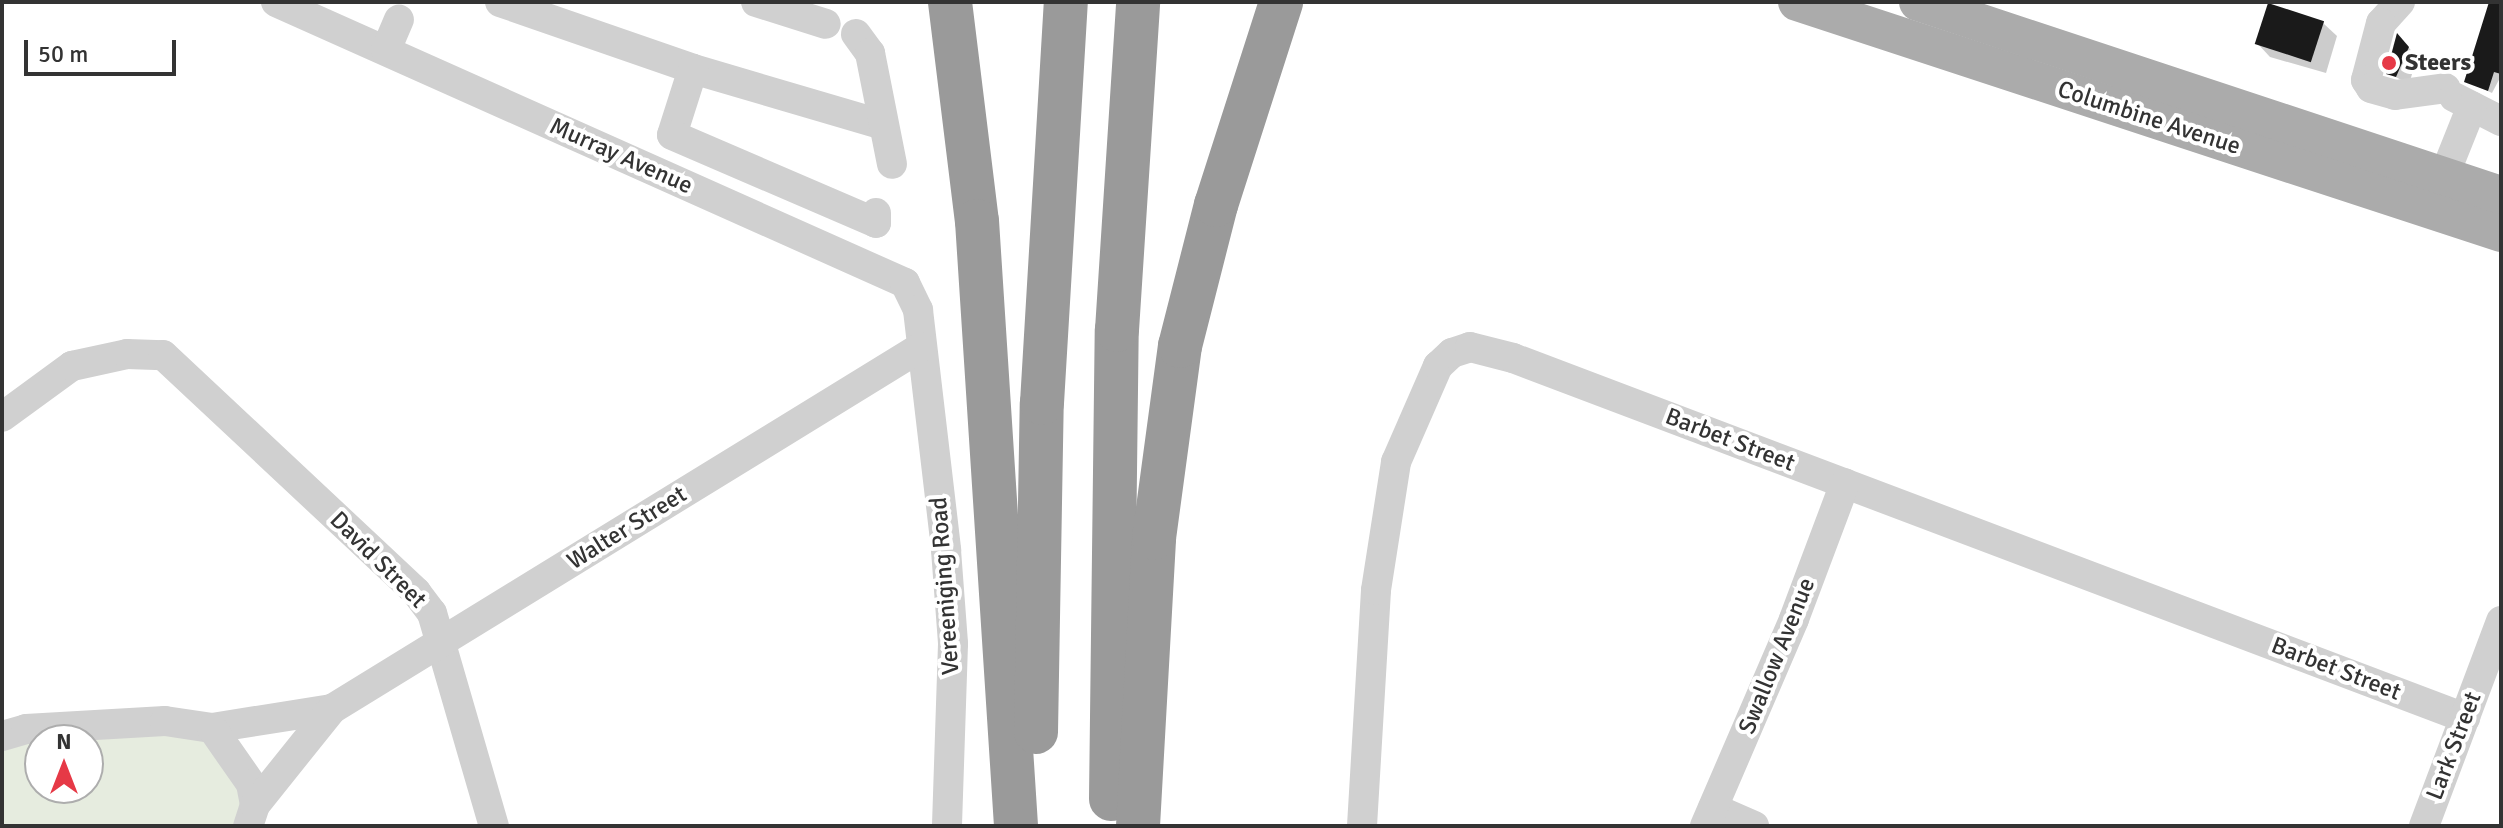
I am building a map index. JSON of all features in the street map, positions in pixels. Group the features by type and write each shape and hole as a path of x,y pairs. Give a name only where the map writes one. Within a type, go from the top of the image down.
{"highway":[{"path":"950,2 977,221 1016,826"},
{"path":"1036,826 1042,403 1066,2"},
{"path":"1112,826 1117,330 1138,2"},
{"path":"1138,826 1145,650 1165,436 1196,275 1281,2"}],"main road":[{"name":"Columbine Avenue","path":"1797,2 2501,233"},
{"name":"Columbine Avenue","path":"1918,2 2498,193"}],"street":[{"name":"Murray Avenue","path":"276,2 893,275 915,300 921,347"},
{"path":"500,2 693,69 883,125"},
{"path":"756,2 826,24"},
{"path":"2400,2 2381,23 2366,80 2371,88 2395,95 2446,90 2501,121"},
{"path":"386,50 399,20"},
{"path":"856,34 870,53 892,164"},
{"path":"693,69 672,135 876,223 876,213"},
{"path":"2444,176 2472,106"},
{"name":"Walter Street","path":"252,816 332,709 921,347"},
{"name":"Vereeniging Road","path":"921,347 953,644 947,826"},
{"name":"Barbet Street","path":"1362,826 1376,590 1394,471 1431,379 1452,353 1489,349 2465,718"},
{"name":"David Street","path":"2,417 72,366 127,354 163,355 416,592 438,624 494,826"},
{"name":"Swallow Avenue","path":"1709,817 1794,619 1845,483"},
{"name":"Lark Street","path":"2424,826 2501,621"},
{"name":"Walter Street","path":"2,736 26,729 165,721 212,728 332,709"},
{"name":"Walter Street","path":"212,728 245,771 252,816"},
{"path":"1709,817 1754,826"}],"shaded area":[{"path":"197,731 243,784 239,826 2,826 2,751 24,740 24,804 104,804 104,735"}],"building":[{"path":"2489,2 2501,2 2501,74 2494,72 2488,91 2464,82"},
{"path":"2268,3 2324,21 2311,62 2255,44"},
{"path":"2397,33 2409,47 2396,77 2386,74"}],"place":[{"name":"Steers","path":"2389,63"}]}
